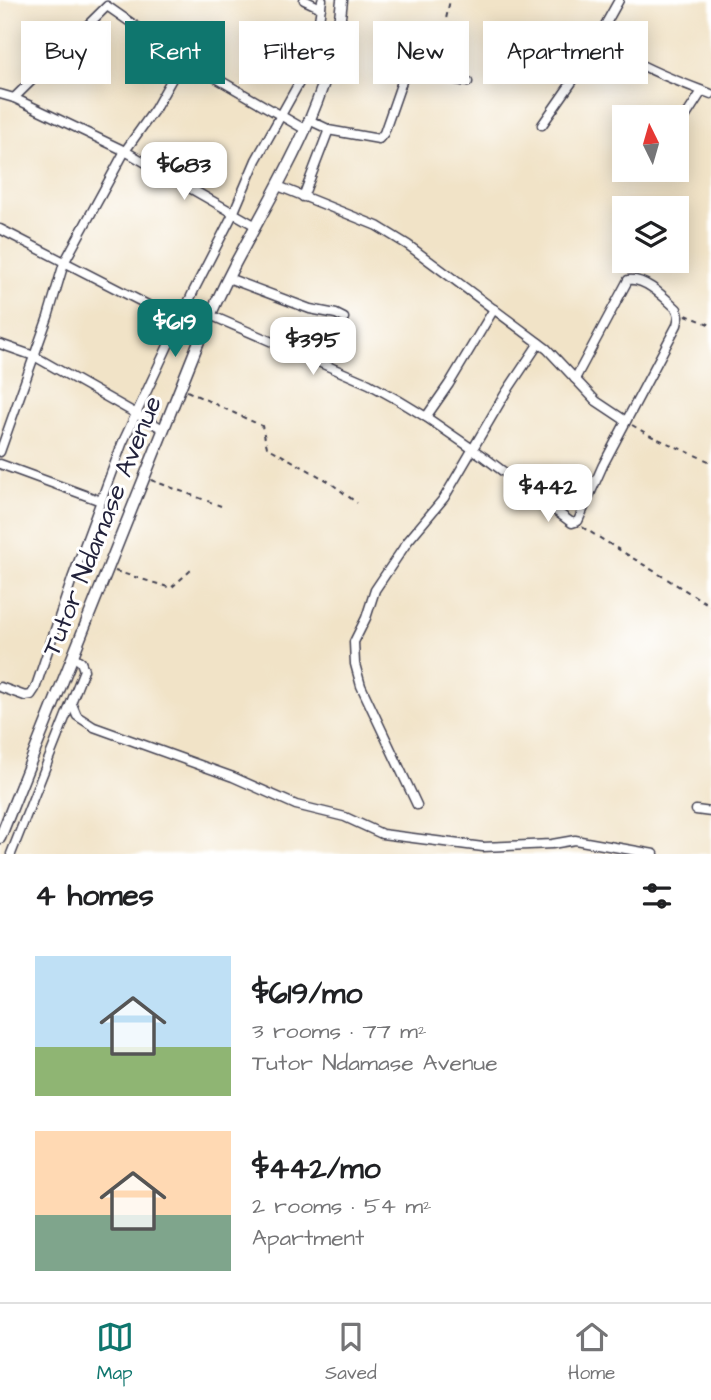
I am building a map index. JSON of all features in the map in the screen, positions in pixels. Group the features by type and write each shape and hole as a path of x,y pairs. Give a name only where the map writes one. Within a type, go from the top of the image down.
{"street":[{"path":"0,687 25,696 31,695 35,689 101,501 135,414 233,214 256,160 309,65 322,4 304,0"},
{"name":"Tutor Ndamase Avenue","path":"0,838 210,315 308,126 329,72 342,0"},
{"path":"607,21 620,0"},
{"path":"14,98 107,6 129,21"},
{"path":"648,67 711,94"},
{"path":"225,83 281,116 308,126 379,139 384,133 400,84"},
{"path":"0,452 64,263 125,151 155,110 169,84"},
{"path":"542,125 571,84"},
{"path":"690,110 702,91"},
{"path":"0,94 14,98 125,151 256,226"},
{"path":"303,197 328,130"},
{"path":"278,186 377,226 408,245 539,343 596,401 626,421"},
{"path":"0,229 179,321"},
{"path":"228,278 310,309 344,318"},
{"path":"210,315 369,384 426,417 565,519 575,522 677,325 679,312 642,282 628,280 575,379"},
{"path":"426,417 494,309"},
{"path":"417,805 361,686 355,664 354,642 366,618 375,590 408,541 444,498 505,394 539,343"},
{"path":"0,344 34,356 163,429"},
{"path":"0,464 101,501"},
{"path":"11,854 84,670 81,662 73,656"},
{"path":"72,704 77,716 94,727 233,777 296,805 345,817 382,834 483,847 552,844 575,840 654,854"},
{"path":"696,810 711,812"}],"path":[{"path":"446,21 450,0"},
{"path":"679,312 711,325"},
{"path":"180,387 262,426 267,447 328,481 357,503"},
{"path":"626,421 651,436 711,462"},
{"path":"144,477 221,506"},
{"path":"575,522 711,606"},
{"path":"108,569 171,587 191,570"}]}
